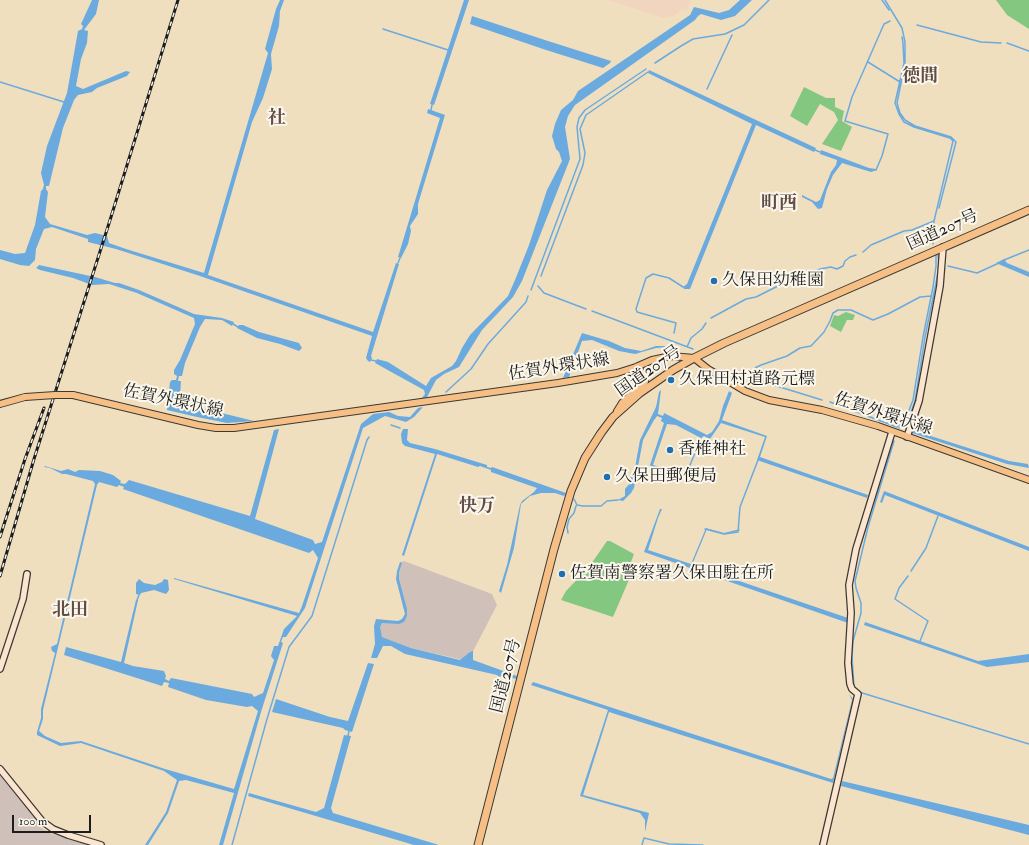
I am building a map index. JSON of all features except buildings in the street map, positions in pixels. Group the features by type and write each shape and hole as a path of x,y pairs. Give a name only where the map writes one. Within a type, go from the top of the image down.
{"highway":[{"name":"国道207号","path":"478,845 554,549 571,491 585,458 613,417 640,393 673,370 694,358 1029,210"}],"main road":[{"name":"佐賀外環状線","path":"0,404 25,397 73,395 198,425 216,428 234,428 551,384 616,373 652,360 671,356 694,358 708,369 745,391 769,400 822,410 878,426 1029,480"},
{"path":"613,417 622,403 645,382 644,374 636,367"}],"street":[{"path":"907,437 919,401 940,286 943,247"},
{"path":"823,845 858,694 852,689 850,684 848,663 851,613 849,586 856,548 892,432"},
{"path":"0,669 23,599 27,574"},
{"path":"0,769 42,821 53,829 101,845"}],"shaded area":[{"path":"608,0 691,0 687,11 683,9 674,16 664,18"},
{"path":"404,561 492,594 497,605 468,661 411,648 382,637 377,637 379,621 401,622 407,612 397,576 401,562"},
{"path":"0,775 33,814 38,826 52,834 89,845 0,845"}],"green space":[{"path":"996,0 1029,0 1029,29 1007,15"},
{"path":"804,87 826,98 835,98 835,107 844,111 842,121 852,127 841,151 822,144 838,120 834,112 820,104 807,126 790,116"},
{"path":"846,312 855,315 853,320 847,320 841,332 830,326 834,315 838,316"},
{"path":"607,541 610,541 634,554 627,573 631,575 613,617 561,600 566,591 589,567"}],"water":[{"path":"92,0 99,0 96,14 84,30 88,31 87,43 81,59 76,86 83,89 126,71 130,72 127,76 97,88 92,92 78,95 74,100 63,128 49,186 46,186 48,192 45,217 50,224 87,235 95,233 107,236 109,243 204,273 268,53 265,49 276,9 280,0 284,0 280,11 279,26 271,54 272,69 263,98 252,122 208,275 373,332 396,263 399,264 370,362 366,358 372,336 200,276 116,249 88,242 88,239 52,227 44,229 36,249 35,260 29,266 0,259 0,250 15,254 25,253 35,225 41,191 44,185 41,173 47,146 67,93 78,31 82,29 83,26 81,24"},
{"path":"464,0 469,0 434,105 430,104"},
{"path":"740,0 752,0 735,16 721,20 701,14 695,20 575,105 568,116 565,127 570,159 522,281 513,297 482,330 459,367 444,374 436,380 426,399 421,399 425,394 424,390 375,363 377,359 388,362 426,386 431,378 452,366 470,335 508,296 515,280 529,245 547,190 562,161 552,136 561,110 573,100 578,91 690,15 694,7 719,13 729,10"},
{"path":"472,16 611,61 603,68 543,49 470,24"},
{"path":"649,70 816,148 814,152 756,125 690,289 684,289 683,287 687,284 752,124 648,73"},
{"path":"428,109 445,115 418,204 418,214 410,226 411,231 408,244 401,258 398,257 440,118 427,113"},
{"path":"821,150 877,170 871,172 842,163 833,175 827,189 822,208 818,209 812,202 802,197 802,195 816,202 820,200 831,172 836,165 837,160 820,154"},
{"path":"1004,259 1007,263 1029,272 1029,277 996,263"},
{"path":"39,265 119,283 194,314 222,318 234,322 232,326 222,320 205,319 200,327 185,363 182,376 179,376 178,381 181,381 180,396 189,405 254,421 227,423 167,410 170,382 172,380 176,380 177,376 174,374 174,370 180,360 195,324 194,318 137,293 109,284 92,285 73,278 40,270 36,268"},
{"path":"239,325 299,343 302,348 299,351 257,338 237,328"},
{"path":"582,333 609,341 625,348 641,351 656,346 667,347 656,348 635,354 619,351 592,340 582,341 569,377 563,378"},
{"path":"661,390 658,414 663,416 664,413 707,435 712,432 719,421 729,391 732,393 722,420 767,436 760,457 868,495 867,498 757,460 765,437 721,423 710,439 704,436 701,438 676,425 667,424 653,465 666,469 667,472 673,475 672,476 652,468 650,465 664,423 661,421 662,418 657,416 643,440 634,488 623,501 618,500 625,496 625,489 630,483 631,476 634,473 640,440 656,407 659,392"},
{"path":"423,407 414,417 406,422 385,416 363,428 305,608 286,637 283,637 281,642 283,643 261,712 223,845 219,845 234,793 186,780 179,781 168,813 148,845 145,845 166,812 177,780 164,771 81,743 60,746 37,735 41,718 41,709 55,653 52,651 51,647 57,644 95,484 93,481 62,474 50,468 44,467 45,466 61,471 68,469 75,472 79,470 100,471 113,475 121,481 120,483 125,484 129,480 250,516 274,430 279,429 255,519 313,540 315,544 322,542 361,424 373,414 389,412 398,416 410,417 418,408","holes":["99,482 117,487 119,485 124,487 123,489 309,553 313,550 318,558 299,613 174,578 297,616 284,629 278,646 274,646 271,656 274,660 263,693 254,697 252,694 171,678 169,681 165,679 166,676 164,671 124,663 138,600 136,600 121,662 66,647 64,655 162,686 164,682 169,683 168,687 206,700 247,707 252,706 258,711 234,789 165,769 81,741 61,743 45,736 39,731 97,485"]},
{"path":"403,429 408,429 407,440 410,443 487,465 487,467 492,467 566,493 564,496 555,493 541,493 530,496 521,504 514,548 501,593 499,591 507,565 520,505 522,501 537,488 491,472 491,470 480,466 478,467 437,454 404,556 402,555 435,454 405,446 402,443 401,434"},
{"path":"912,430 1009,461 1028,464 1029,468 1007,464 912,433"},
{"path":"884,491 1029,547 1029,551 885,495 882,503 880,502"},
{"path":"660,509 662,509 648,550 691,564 706,528 724,533 740,529 739,531 724,534 707,529 692,565 848,618 848,623 644,552"},
{"path":"400,562 402,563 399,572 399,579 407,609 407,616 404,622 399,624 382,623 380,627 382,637 411,648 460,660 473,651 473,660 517,676 517,679 502,676 499,677 497,675 405,654 391,646 383,646 377,658 371,658 375,644 374,626 376,619 398,621 402,619 405,614 396,579"},
{"path":"139,579 144,583 155,585 162,582 164,579 168,580 169,590 166,594 154,590 141,593 140,595 136,594 136,583"},
{"path":"865,622 978,661 1029,654 1029,662 987,667 864,625"},
{"path":"368,663 374,664 352,732 343,728 272,712 276,699 330,717 348,721"},
{"path":"533,682 831,779 833,778 852,700 849,694 853,699 833,783 609,712 583,795 649,813 645,832 645,820 640,813 580,796 608,710 531,685"},
{"path":"344,735 351,736 331,808 333,813 439,845 414,845 248,796 249,793 316,812 324,808"},
{"path":"842,781 1029,825 1029,835 841,786"}],"waterway":[{"path":"655,63 693,39 725,34 744,25 769,0"},
{"path":"882,0 889,10"},
{"path":"885,0 902,28 905,42 905,63 897,103 900,113 905,120 915,126 951,137 956,142 939,208"},
{"path":"876,170 882,156 888,134 845,121 852,97 884,24 890,21"},
{"path":"917,25 981,42 1001,43"},
{"path":"383,29 448,50"},
{"path":"707,89 732,35"},
{"path":"902,37 904,63 895,103 899,114 904,122 914,127 950,138 953,141 934,221 933,244"},
{"path":"1007,43 1029,51"},
{"path":"868,62 900,82"},
{"path":"531,290 580,159 577,127 579,118 585,110 646,69"},
{"path":"541,276 583,165 585,153 580,129 586,115 648,72"},
{"path":"0,82 64,102"},
{"path":"431,110 432,105"},
{"path":"815,150 820,152"},
{"path":"863,252 871,245 904,231 912,230 934,221"},
{"path":"1004,260 1029,250"},
{"path":"711,318 746,299 756,297 798,276 810,274 820,269 831,267 837,269 843,266 845,261 850,257 856,255"},
{"path":"830,402 897,427 906,418 913,400 933,287 936,255"},
{"path":"938,255 939,265"},
{"path":"398,263 400,258"},
{"path":"948,266 977,273 999,263"},
{"path":"899,428 909,418 915,401 925,337 938,273"},
{"path":"674,333 676,323 637,312 636,309 646,278 653,274 669,278 683,287"},
{"path":"538,286 544,293 586,309"},
{"path":"446,392 471,369 488,344 526,302 528,296"},
{"path":"752,378 755,368 787,356 800,348 811,346 824,332 833,313 838,310 851,310 873,320 888,314 920,297 931,296"},
{"path":"592,311 693,349"},
{"path":"687,347 691,338 702,329 706,323"},
{"path":"233,324 238,327"},
{"path":"371,360 376,361"},
{"path":"741,375 822,400"},
{"path":"391,425 400,428"},
{"path":"232,845 267,719 289,647 312,616 369,437"},
{"path":"686,475 701,438"},
{"path":"856,689 854,687 852,657 853,641 861,613 861,603 855,581 868,527 894,441"},
{"path":"705,529 724,534 738,532 740,507 758,460"},
{"path":"678,478 680,477 685,479"},
{"path":"574,499 577,505 583,506 601,506 607,501 618,500"},
{"path":"568,533 567,527 569,519 574,513 576,506"},
{"path":"911,571 926,548 938,516"},
{"path":"908,576 899,588 895,599 928,621 920,641"},
{"path":"137,600 139,595"},
{"path":"859,692 1029,744"},
{"path":"348,736 349,731"},
{"path":"642,845 644,838 669,844 703,845"}],"railway":[{"path":"0,576 34,459 178,0"},
{"path":"0,537 25,459 44,408"}],"place":[{"name":"久保田幼稚園","path":"714,281"},
{"name":"久保田村道路元標","path":"671,380"},
{"name":"香椎神社","path":"670,450"},
{"name":"久保田郵便局","path":"607,477"},
{"name":"佐賀南警察署久保田駐在所","path":"562,574"}],"district":[{"name":"徳間","path":"920,77"},
{"name":"社","path":"277,119"},
{"name":"町西","path":"779,204"},
{"name":"快万","path":"477,507"},
{"name":"北田","path":"70,611"}]}
